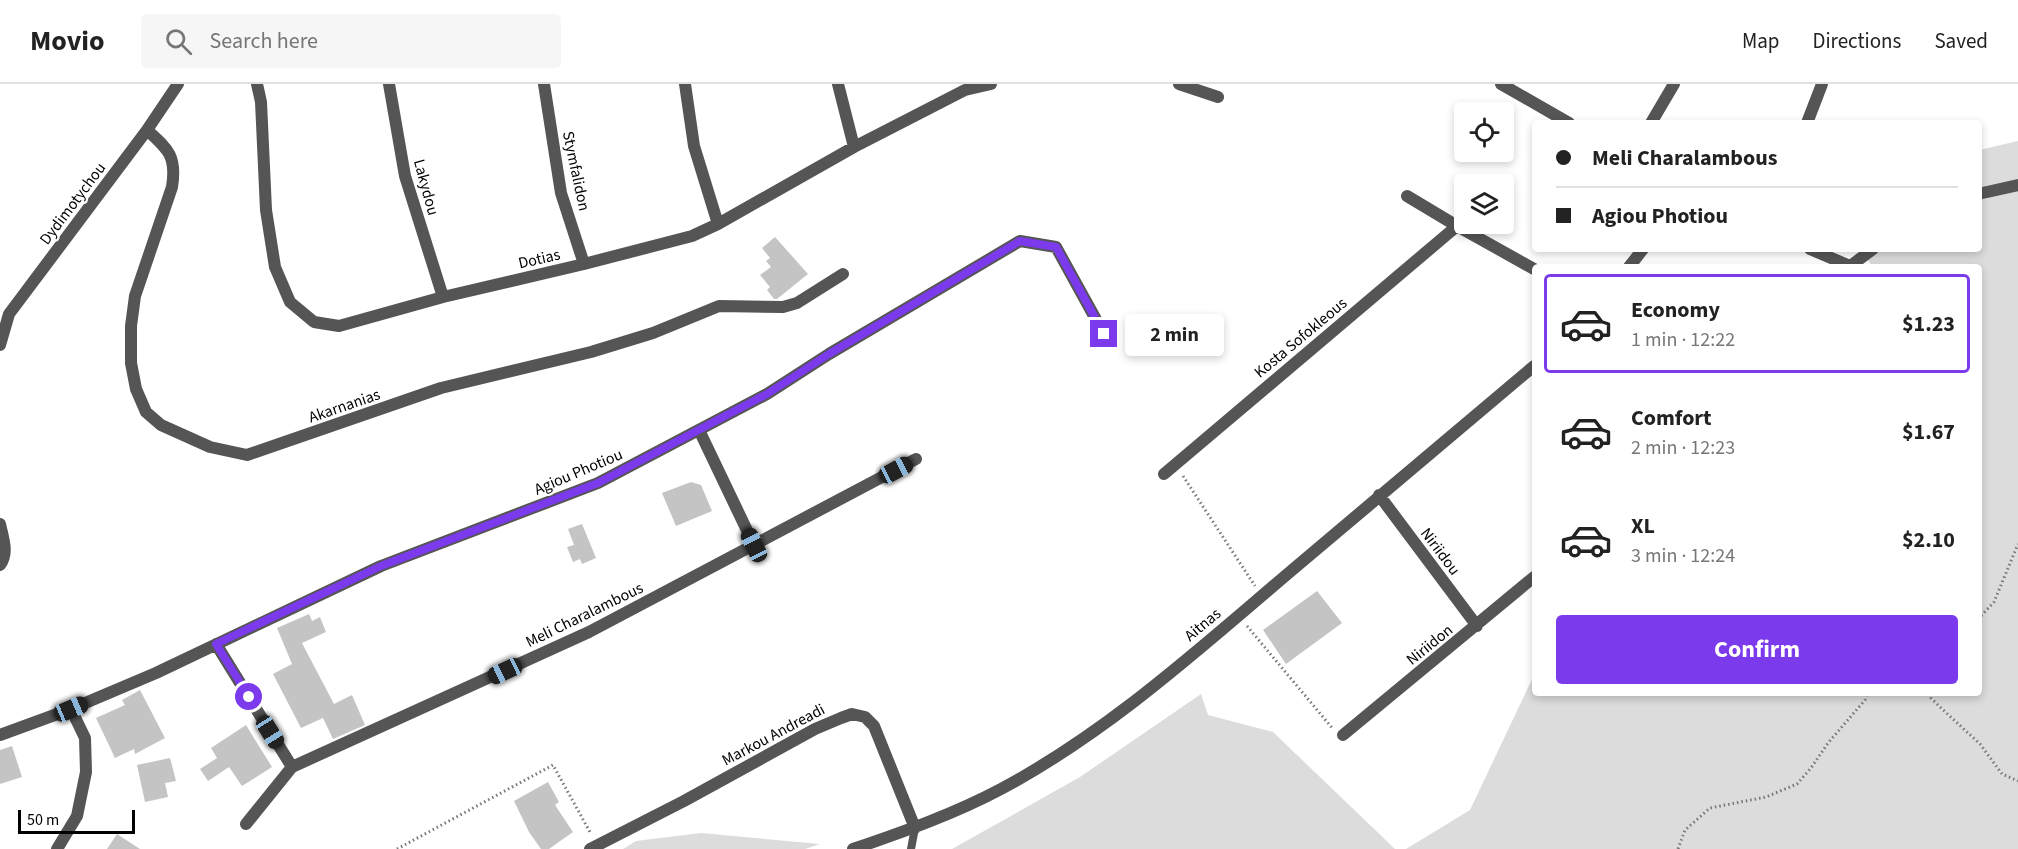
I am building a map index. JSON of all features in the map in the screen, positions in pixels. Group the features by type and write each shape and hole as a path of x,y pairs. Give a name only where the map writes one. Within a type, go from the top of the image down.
{"street":[{"name":"Dydimotychou","path":"0,345 9,314 147,130 178,84"},
{"name":"Dotias","path":"258,84 261,102 266,210 275,267 290,302 314,322 339,327 443,297 692,236 718,224 965,87 991,84"},
{"name":"Lakydou","path":"389,84 405,177 443,297"},
{"name":"Stymfalidon","path":"544,84 561,193 584,264"},
{"path":"686,84 694,146 718,224"},
{"path":"838,84 854,147"},
{"path":"1179,84 1218,97"},
{"path":"1501,84 1564,120"},
{"path":"1652,120 1674,84"},
{"path":"1808,120 1822,84"},
{"name":"Akarnanias","path":"147,130 166,148 173,159 174,172 172,187 135,296 130,363 136,389 147,412 161,425 210,447 248,455 441,388 591,352 653,333 719,306 783,307 797,303 843,274"},
{"path":"1982,193 2018,185"},
{"path":"1407,196 1454,224"},
{"name":"Kosta Sofokleous","path":"1164,474 1454,229"},
{"path":"1471,234 1532,268"},
{"name":"Agiou Photiou","path":"0,735 71,709 156,673 381,566 598,483 767,394 829,354 1020,241 1056,247 1104,334"},
{"path":"1631,264 1641,252"},
{"path":"1817,252 1844,264"},
{"path":"1852,264 1869,252"},
{"name":"Aitnas","path":"854,849 915,828 1001,789 1086,737 1167,676 1532,368"},
{"path":"699,430 754,545"},
{"name":"Meli Charalambous","path":"292,767 590,632 916,459"},
{"name":"Niriidou","path":"1380,495 1477,626"},
{"path":"0,524 5,546 0,565"},
{"name":"Niriidon","path":"1343,735 1532,579"},
{"path":"216,644 292,767 246,824"},
{"path":"57,849 77,816 86,772 85,738 71,709"},
{"name":"Markou Andreadi","path":"593,847 684,801 815,729 852,714 865,717 874,726 915,828"}],"lane":[{"path":"911,849 915,828"}],"path":[{"path":"1175,465 1261,596"},
{"path":"1982,615 1994,602 2018,544"},
{"path":"1239,615 1337,735 1343,735"},
{"path":"1678,849 1685,830 1710,808 1766,797 1797,784 1866,696"},
{"path":"1931,696 1980,744 2002,774 2018,781"},
{"path":"397,849 553,765 593,847"}],"shaded area":[{"path":"2018,141 2018,849 1406,849 1470,810 1532,679 1532,696 1982,696 1982,264 1871,264 1862,252 1982,252 1982,149"},
{"path":"1201,694 1208,715 1273,732 1395,849 952,849 1080,777"},
{"path":"701,833 820,844 805,849 623,849 636,841"}],"building":[{"path":"775,237 808,274 777,299 774,299 767,290 770,287 760,275 771,267 766,261 770,258 762,248"},
{"path":"691,482 701,485 712,511 676,526 662,493"},
{"path":"582,524 596,558 582,564 580,559 573,562 567,547 574,545 568,529"},
{"path":"1317,591 1342,623 1286,664 1263,630"},
{"path":"309,614 312,621 320,617 326,632 302,643 334,704 352,695 365,725 333,739 323,718 301,728 273,674 292,664 277,628"},
{"path":"140,690 165,738 135,754 134,749 115,758 96,718 125,705 122,700"},
{"path":"246,725 272,767 242,786 229,767 208,781 200,769 217,758 211,748"},
{"path":"12,746 22,777 0,784 0,750"},
{"path":"170,758 176,781 165,783 168,797 145,802 137,765"},
{"path":"548,782 559,802 555,805 573,832 549,849 541,849 529,832 514,801"},
{"path":"117,834 140,849 107,849"}],"route":[{"path":"249,697 216,644 381,566 598,483 767,394 829,354 1020,241 1056,247 1076,279 1104,334"}]}
